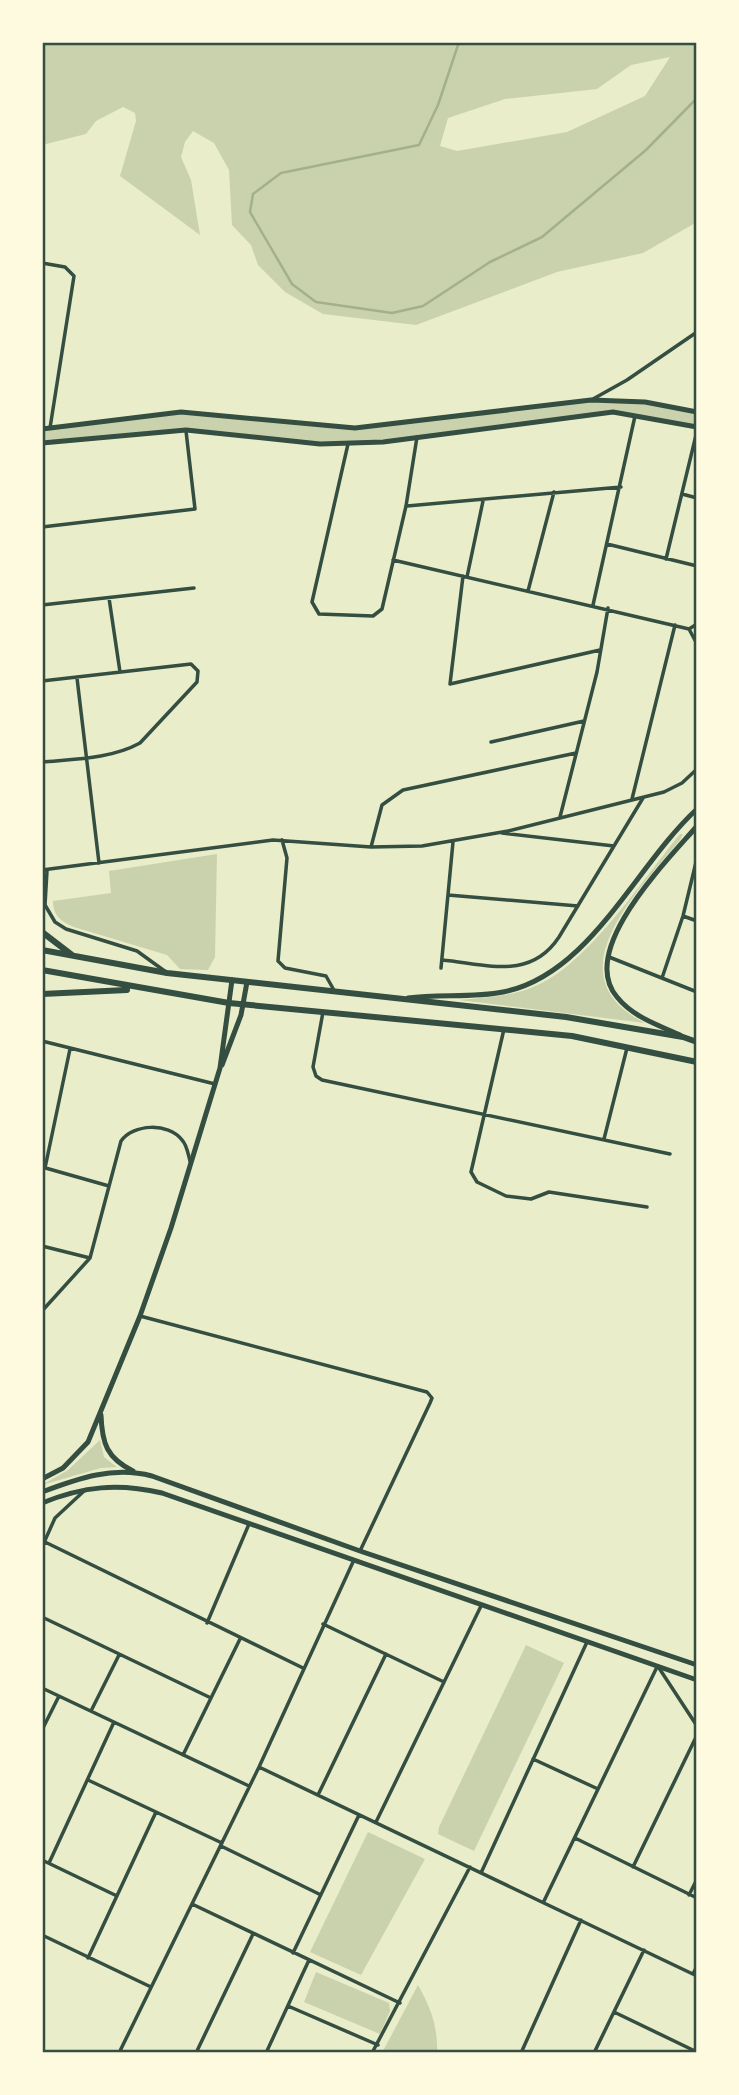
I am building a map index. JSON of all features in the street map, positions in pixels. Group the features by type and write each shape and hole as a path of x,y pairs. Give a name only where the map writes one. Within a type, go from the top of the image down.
{"highway":[{"path":"42,932 74,957"},
{"path":"42,950 167,973 566,1017 683,1037 697,1042"},
{"path":"42,970 229,1003 572,1036 697,1062"},
{"path":"42,994 143,989"}],"main road":[{"path":"42,429 181,412 355,428 592,400 645,402 697,412"},
{"path":"42,443 186,430 348,444 584,415 636,414 697,429"},
{"path":"90,422 92,438"},
{"path":"395,999 502,993 535,982 582,947 654,856 697,809"},
{"path":"683,1037 634,1014 615,995 605,973 607,957 616,932 640,894 697,826"},
{"path":"42,1479 78,1456 88,1442 140,1316 220,1068 232,981"},
{"path":"220,1068 230,1050 245,1004 247,982"},
{"path":"101,1412 103,1444 107,1452 115,1462 133,1471 697,1665"},
{"path":"42,1492 81,1477 133,1471"},
{"path":"42,1503 88,1488 132,1486 162,1493 697,1680"}],"street":[{"path":"42,263 65,267 74,276 50,428"},
{"path":"592,400 695,334"},
{"path":"593,605 636,414"},
{"path":"666,559 697,429"},
{"path":"42,527 195,509 186,430"},
{"path":"348,444 312,602 314,610 319,614 378,614 407,506 418,437"},
{"path":"407,506 621,487"},
{"path":"528,591 554,491"},
{"path":"681,494 697,498"},
{"path":"483,501 465,577 450,684 600,650"},
{"path":"607,544 697,566"},
{"path":"393,560 675,625 689,629 697,644"},
{"path":"42,605 194,588"},
{"path":"109,597 120,672"},
{"path":"560,817 608,608"},
{"path":"689,629 697,624"},
{"path":"632,799 675,625"},
{"path":"42,681 191,664 198,671 197,682 141,743 87,758 42,762"},
{"path":"77,678 99,863"},
{"path":"491,742 584,721"},
{"path":"370,847 382,804 402,790 576,753"},
{"path":"167,973 138,951 66,929 55,922 45,905 45,870 282,840 370,847 422,846 453,842 643,797 676,787 697,769"},
{"path":"442,960 508,966 530,964 543,957 554,945 643,797"},
{"path":"497,833 614,846"},
{"path":"282,840 287,858 278,961 285,968 322,973 329,979 335,992"},
{"path":"441,968 453,842"},
{"path":"662,978 683,916 697,858"},
{"path":"448,895 578,906"},
{"path":"683,916 697,921"},
{"path":"607,957 697,992"},
{"path":"323,1013 313,1067 319,1078 670,1154"},
{"path":"504,1028 471,1172 477,1182 506,1196 531,1199 549,1192 647,1207"},
{"path":"42,1041 215,1084"},
{"path":"604,1139 627,1046"},
{"path":"70,1049 44,1168 109,1186"},
{"path":"42,1311 90,1258 121,1141 135,1129 152,1128 178,1135 185,1142 191,1164"},
{"path":"42,1246 90,1258"},
{"path":"140,1316 427,1392 432,1398 430,1403 360,1551"},
{"path":"42,1547 55,1518 88,1488"},
{"path":"207,1623 249,1524"},
{"path":"45,1542 303,1668"},
{"path":"119,2053 259,1767 354,1562"},
{"path":"376,1822 481,1606"},
{"path":"42,1617 211,1698"},
{"path":"323,1624 444,1682"},
{"path":"183,1755 240,1639"},
{"path":"481,1873 587,1642"},
{"path":"317,1795 386,1654"},
{"path":"91,1711 119,1655"},
{"path":"658,1666 697,1726"},
{"path":"544,1901 658,1666"},
{"path":"42,1688 249,1786"},
{"path":"42,1730 59,1696"},
{"path":"49,1863 114,1722"},
{"path":"633,1867 697,1735"},
{"path":"533,1759 598,1789"},
{"path":"259,1767 695,1975 697,1966"},
{"path":"88,1780 320,1894"},
{"path":"88,1958 156,1812"},
{"path":"293,1953 359,1815"},
{"path":"575,1838 697,1898"},
{"path":"42,1860 117,1896"},
{"path":"372,2053 470,1867"},
{"path":"690,1895 697,1879"},
{"path":"192,1904 400,2003"},
{"path":"521,2053 581,1920"},
{"path":"196,2053 253,1934"},
{"path":"42,1936 151,1987"},
{"path":"594,2053 644,1950"},
{"path":"266,2053 309,1960"},
{"path":"288,2006 377,2045"},
{"path":"614,2012 697,2052"}],"green space":[{"path":"42,42 697,42 697,222 643,253 557,272 416,325 323,314 285,292 258,265 251,245 232,225 229,170 214,143 193,131 185,142 181,157 191,180 200,235 120,176 136,121 135,113 123,107 96,121 86,134 42,145","holes":["670,57 645,96 567,132 457,151 440,146 448,118 505,99 597,89 631,65"]},
{"path":"591,400 645,402 697,412 697,427 613,412 417,437 320,444 186,430 42,443 42,429 181,412 355,428"},
{"path":"680,834 683,834 680,840 625,908 611,933 603,958 605,982 618,1004 645,1023 459,1000 520,992 549,979 570,964 611,922"},
{"path":"217,854 215,957 208,970 180,969 167,955 74,927 62,921 56,914 53,901 111,893 109,871"},
{"path":"100,1440 104,1457 117,1467 101,1468 42,1485 68,1470"},
{"path":"526,1645 564,1663 474,1851 438,1834 439,1827"},
{"path":"368,1832 425,1859 361,1975 310,1952"},
{"path":"316,1972 389,2003 390,2011 380,2034 304,2002"},
{"path":"418,1985 433,2018 437,2053 382,2053"}],"waterway":[{"path":"459,42 438,105 419,145 281,173 253,194 250,212 292,284 316,302 392,313 423,306 490,262 542,237 646,150 697,98"}]}
